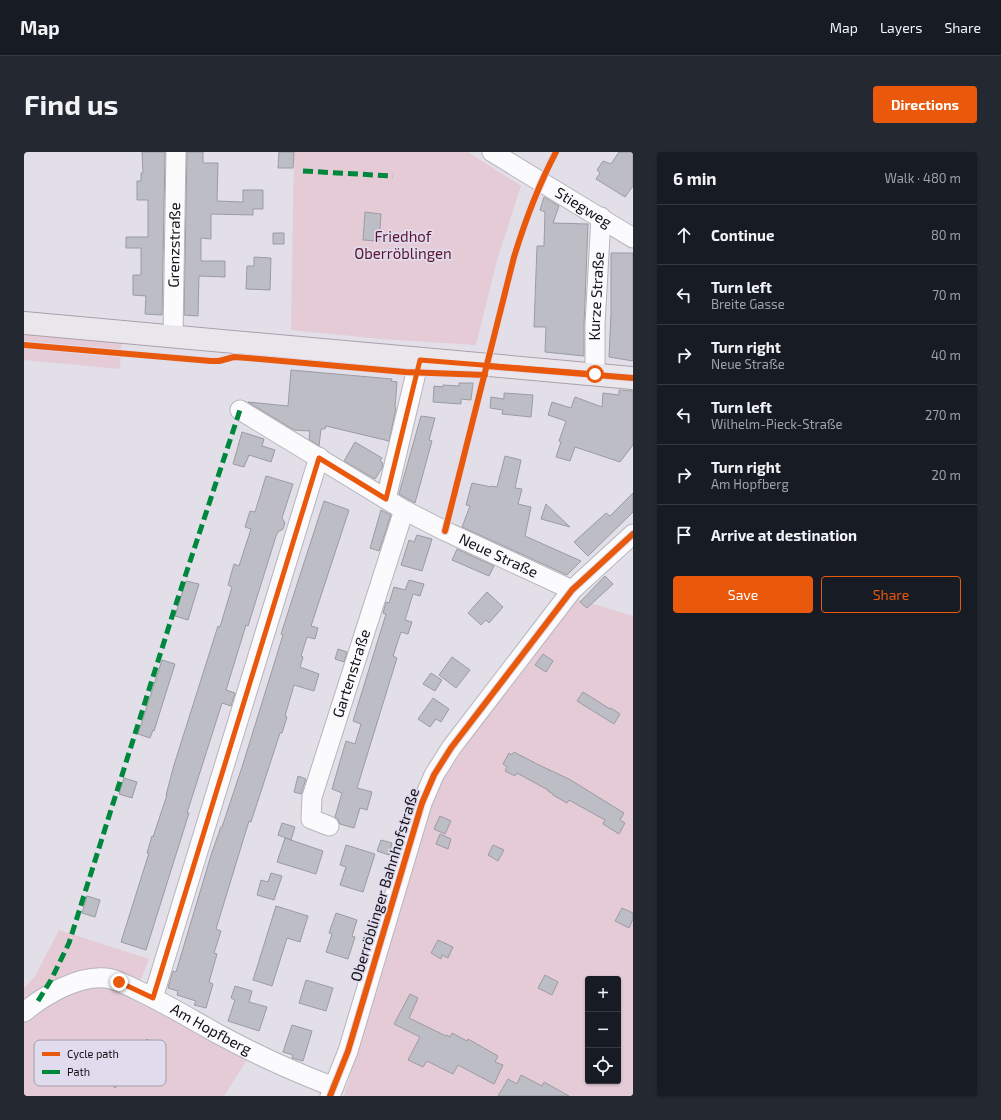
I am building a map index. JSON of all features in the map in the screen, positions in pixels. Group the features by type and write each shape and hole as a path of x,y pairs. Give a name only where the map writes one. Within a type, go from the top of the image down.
{"main road":[{"path":"24,323 173,338 633,378"}],"street":[{"name":"Grenzstraße","path":"173,338 176,152"},
{"name":"Stiegweg","path":"492,152 601,217 633,238"},
{"name":"Kurze Straße","path":"595,374 595,325 601,217"},
{"path":"386,499 420,360"},
{"name":"Neue Straße","path":"240,410 404,510 445,531 572,590"},
{"path":"153,998 319,458"},
{"name":"Gartenstraße","path":"330,826 311,819 312,797 404,510"},
{"name":"Oberröblinger Bahnhofstraße","path":"332,1091 348,1051 422,803 434,775 451,748 572,590 633,534"},
{"name":"Am Hopfberg","path":"24,1012 38,1001 68,985 93,978 107,978 153,998 219,1034 332,1091"}],"green space":[{"name":"Friedhof Oberröblingen","path":"294,152 468,152 521,186 497,260 476,345 382,339 291,330"},
{"path":"24,311 123,322 120,369 24,360"},
{"path":"577,599 633,616 633,1096 344,1096 412,864 439,785 498,700"},
{"path":"59,930 149,959 138,986 112,973 24,1007 24,988 35,976"},
{"path":"84,985 109,985 246,1061 224,1096 24,1096 24,1021 33,1012"}],"building":[{"path":"142,152 165,152 162,315 145,314 146,296 133,295 133,275 141,275 141,248 126,248 126,237 148,237 148,200 137,200 137,181 141,181 141,173 143,173"},
{"path":"187,152 203,152 203,163 218,163 217,201 243,202 243,190 263,190 263,209 253,209 253,215 211,214 211,239 201,238 201,261 225,261 225,277 199,276 198,316 184,315"},
{"path":"279,152 294,152 293,168 278,168"},
{"path":"619,152 633,152 633,186 625,197 596,179 600,173 597,170 603,161 611,164"},
{"path":"544,197 559,206 553,223 588,224 584,356 545,352 546,327 534,327 537,246 544,246 545,212 540,210"},
{"path":"365,212 381,214 379,241 363,240"},
{"path":"273,233 284,233 284,244 273,244"},
{"path":"611,253 633,253 633,361 609,357"},
{"path":"254,257 271,258 270,290 246,289 247,266 254,266"},
{"path":"291,370 392,379 391,381 397,382 396,408 389,441 326,426 325,429 321,429 319,446 309,439 310,431 294,430 248,402 288,406"},
{"path":"459,383 473,383 471,400 461,399 461,404 433,402 434,386 459,386"},
{"path":"619,390 633,391 633,445 620,462 575,447 570,461 556,457 561,442 559,441 566,421 548,415 552,402 571,408 575,397 602,407 603,393 619,395"},
{"path":"504,393 533,395 531,417 502,414 503,410 490,408 491,397 504,399"},
{"path":"421,416 435,418 429,440 432,441 415,503 399,494"},
{"path":"242,432 264,439 262,446 275,450 271,462 249,455 244,467 233,464"},
{"path":"355,442 382,458 380,461 383,463 382,468 375,479 344,461"},
{"path":"505,456 521,460 515,488 522,489 518,504 531,507 525,536 581,561 567,575 462,527 470,506 466,505 472,483 497,487"},
{"path":"266,476 293,484 282,518 285,523 283,529 278,532 276,536 248,626 246,625 226,690 235,693 231,706 222,703 146,950 121,942 149,853 147,853 152,836 153,837 167,795 174,765 218,626 220,627 232,587 228,585 234,564 239,566 251,529 245,527 250,511 255,512"},
{"path":"633,493 633,512 588,556 574,542 606,513 610,516"},
{"path":"324,501 349,510 311,626 318,628 315,639 307,637 301,656 303,657 300,667 319,674 314,691 294,685 285,716 287,717 282,733 280,733 251,822 249,821 216,929 221,931 214,953 217,954 209,982 213,984 206,1008 194,1005 196,1001 177,995 178,991 168,988 173,971 176,972 212,852 243,764 283,635 281,634"},
{"path":"546,504 570,527 541,519"},
{"path":"381,510 391,515 379,551 370,548"},
{"path":"417,535 432,539 422,571 401,565 409,540 414,542"},
{"path":"457,549 494,566 489,576 452,560"},
{"path":"605,576 613,584 587,608 580,602"},
{"path":"409,580 424,584 420,596 413,594 405,620 412,622 408,634 401,632 393,656 397,658 357,788 372,792 367,810 360,808 354,828 340,824 338,819 335,817 342,793 332,789 346,741 355,744 361,724 353,721 386,614 383,613 386,602 389,603 394,587 405,590"},
{"path":"186,581 199,584 188,620 175,616"},
{"path":"487,592 503,607 489,623 486,620 481,625 468,613"},
{"path":"338,649 347,652 344,662 335,659"},
{"path":"543,654 553,661 546,672 535,665"},
{"path":"452,657 470,670 456,688 439,675"},
{"path":"162,660 175,664 154,731 153,730 150,738 138,734"},
{"path":"431,673 442,680 435,691 423,684"},
{"path":"583,692 620,714 614,724 577,701"},
{"path":"433,698 449,709 441,722 436,719 430,727 418,719"},
{"path":"514,752 569,779 624,813 620,820 625,823 619,834 603,824 605,820 569,800 567,803 553,795 548,790 517,773 515,776 505,771 507,767 503,764 509,753 512,755"},
{"path":"298,776 306,779 301,794 294,792"},
{"path":"124,778 137,782 132,798 119,794"},
{"path":"440,816 451,821 445,834 434,829"},
{"path":"282,823 295,827 291,840 278,835"},
{"path":"440,834 451,839 448,849 436,844"},
{"path":"285,838 323,851 316,874 277,862"},
{"path":"381,840 392,843 389,855 377,851"},
{"path":"346,845 375,854 363,892 340,885 346,867 340,865"},
{"path":"493,845 504,850 498,861 488,855"},
{"path":"271,873 282,876 274,900 257,895 261,880 268,882"},
{"path":"87,896 100,900 95,917 82,913"},
{"path":"276,906 308,916 300,942 287,938 272,986 253,980"},
{"path":"622,908 633,913 633,919 629,928 615,921"},
{"path":"336,913 357,920 352,936 355,937 348,959 326,952 332,934 329,933"},
{"path":"438,940 453,947 448,958 442,955 441,959 431,953"},
{"path":"545,975 558,982 552,995 538,988"},
{"path":"306,980 333,988 326,1011 299,1003"},
{"path":"235,986 252,991 249,1002 267,1007 259,1031 228,1021 235,1000 231,998"},
{"path":"410,994 418,998 409,1018 446,1036 447,1035 450,1037 452,1033 467,1041 468,1039 498,1056 495,1062 503,1065 494,1084 458,1065 453,1074 427,1061 423,1067 408,1060 420,1037 394,1024"},
{"path":"292,1025 312,1031 303,1061 292,1058 293,1055 283,1052"},
{"path":"521,1075 542,1086 544,1082 569,1096 498,1096 508,1079 517,1084"}],"marked path":[{"path":"303,171 393,176"},
{"path":"38,1001 51,980 69,943 176,604 240,410"}],"cycle path":[{"path":"445,531 514,257 532,204 556,152"},
{"path":"24,345 211,361 219,361 234,357 405,372 485,375"},
{"path":"487,366 633,378"},
{"path":"330,1096 348,1051 422,803 434,775 451,748 572,590 633,534"}],"route":[{"path":"119,982 153,998 319,458 386,499 420,360 595,374"}]}
